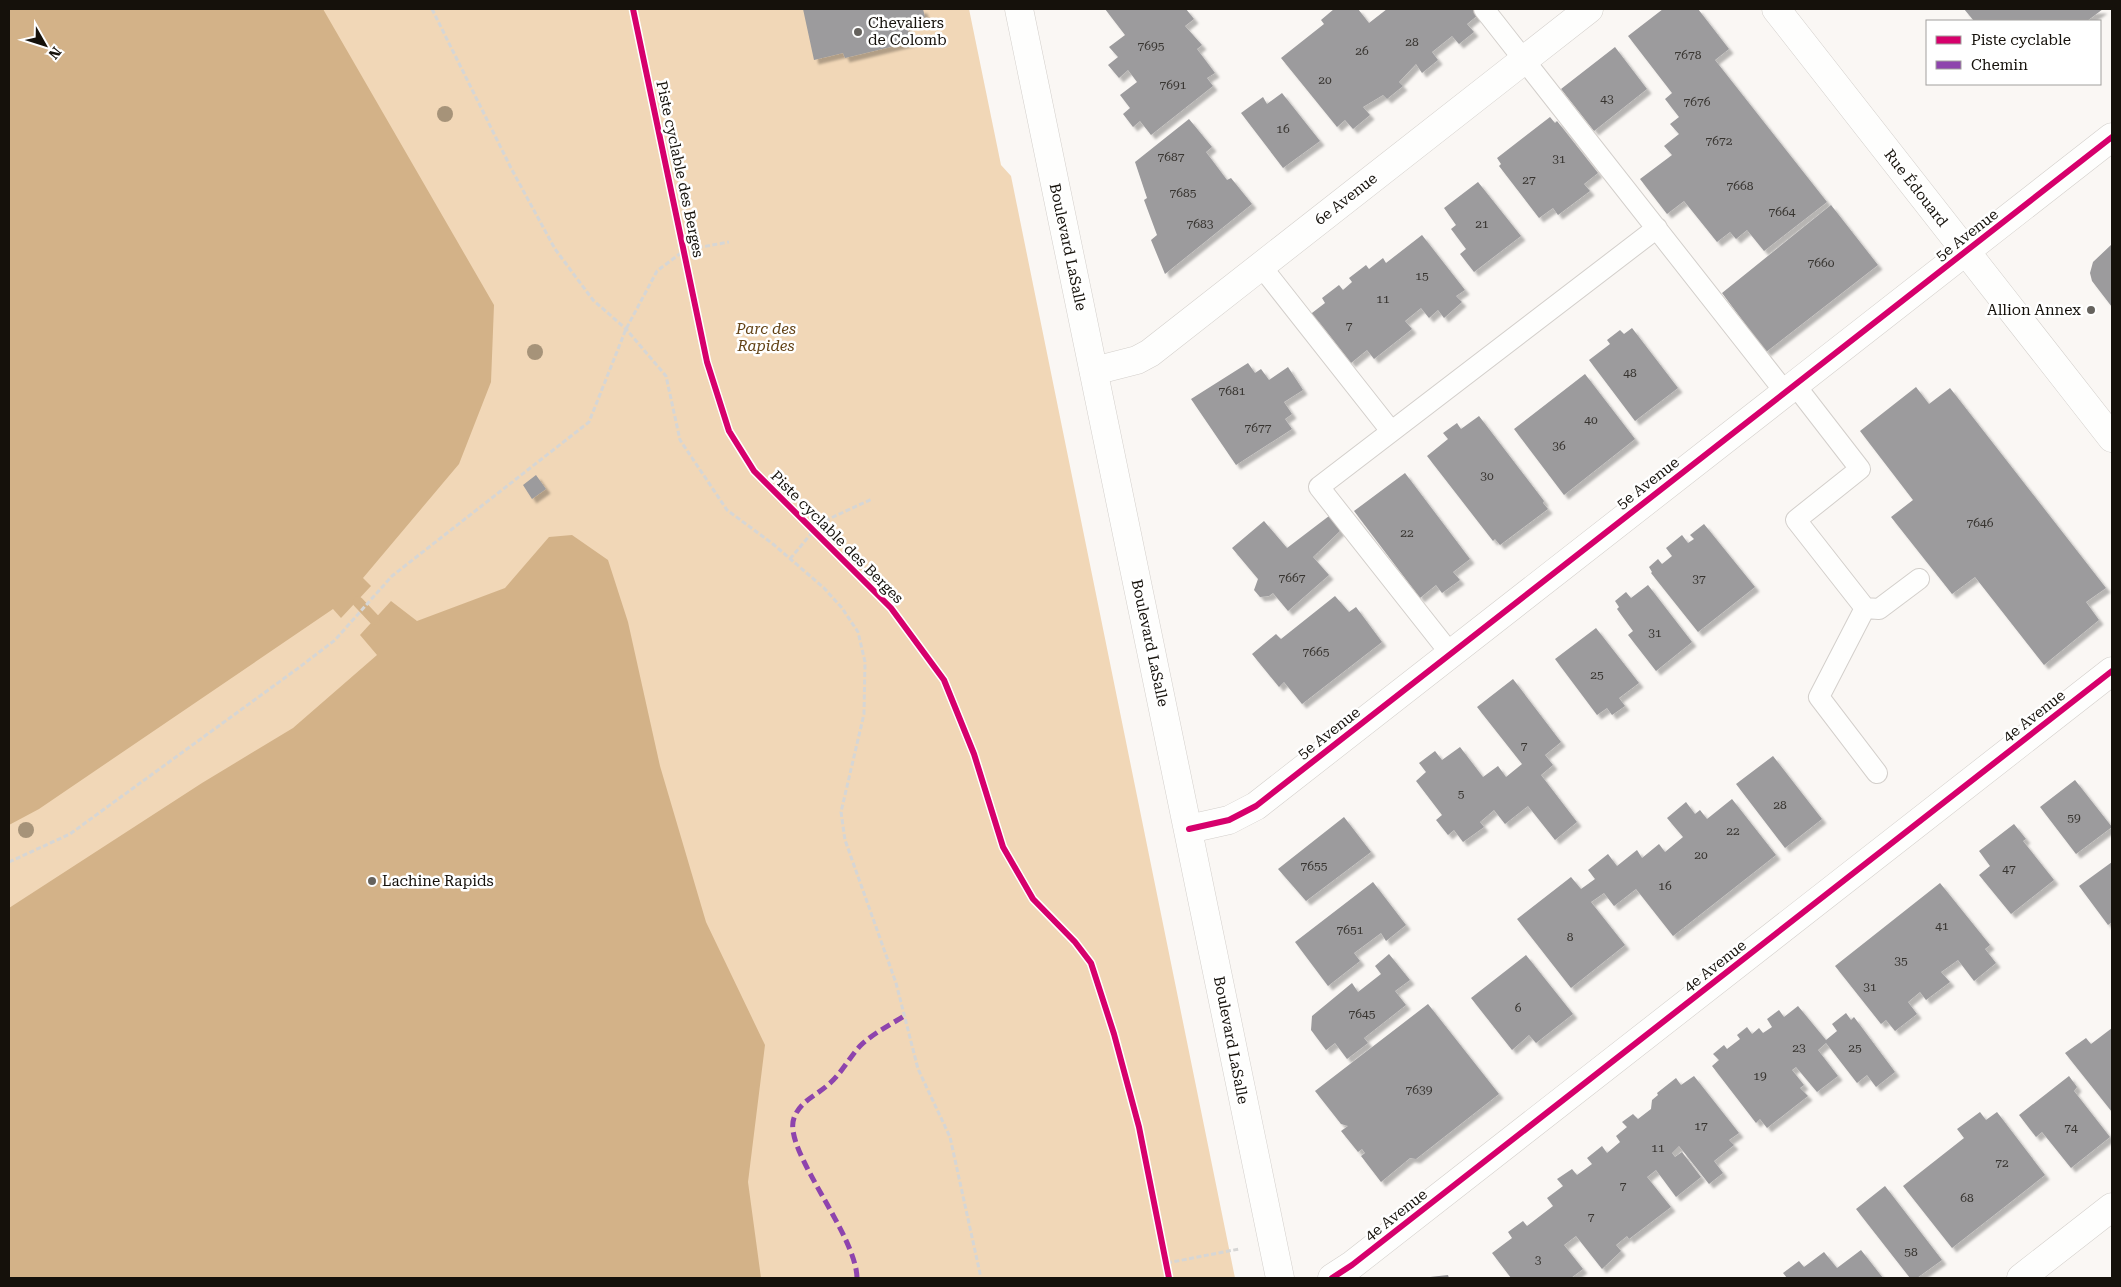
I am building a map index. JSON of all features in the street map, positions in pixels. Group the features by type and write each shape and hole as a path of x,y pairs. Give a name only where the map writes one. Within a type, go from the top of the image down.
{"street":[{"name":"Boulevard LaSalle","path":"1019,9 1280,1278"},
{"name":"6e Avenue","path":"1094,371 1137,360 1150,353 1589,9"},
{"name":"Rue Édouard","path":"1776,9 2112,438"},
{"name":"5e Avenue","path":"1189,829 1228,820 1248,811 2112,137"},
{"name":"4e Avenue","path":"1332,1278 1367,1253 2112,671"},
{"path":"2021,1278 2112,1206"}],"lane":[{"path":"1484,9 1657,228 1860,469 1796,520 1865,608 1879,609 1919,579"},
{"path":"1450,653 1319,487 1657,228"},
{"path":"1261,266 1391,431"},
{"path":"1865,608 1819,697 1877,773"}],"path":[{"path":"432,9 512,170 555,249 593,300 626,329 666,376 680,440 727,510 824,588 842,608 858,632 865,662 864,714 841,812 845,840 896,983 918,1069 950,1137 981,1278"},
{"path":"9,862 70,834 334,640 392,576 589,422 626,329 657,271 685,250 729,242"},
{"path":"790,559 820,522 872,499"},
{"path":"1165,1255 1167,1267 1246,1248"}],"green space":[{"name":"Parc des Rapides","path":"9,9 969,9 1001,165 1011,176 1235,1278 9,1278"}],"shaded area":[{"path":"9,9 323,9 494,305 491,382 459,464 363,578 371,586 341,618 333,609 39,809 9,825"},
{"name":"Lachine Rapids","path":"572,535 608,560 628,622 660,766 706,922 765,1045 748,1182 761,1278 9,1278 9,908 202,783 293,728 377,655 360,635 391,601 417,621 505,588 549,537"}],"building":[{"name":"Chevaliers de Colomb","path":"803,9 923,9 925,17 906,21 911,42 845,58 843,53 814,60"},
{"path":"1105,9 1186,9 1194,19 1185,26 1202,45 1197,49 1215,73 1207,78 1213,86 1151,135 1140,121 1133,127 1123,114 1130,108 1120,95 1137,82 1128,70 1119,78 1108,65 1118,57 1109,47 1125,35"},
{"path":"1334,9 1358,9 1369,23 1387,9 1473,9 1478,15 1467,24 1474,32 1459,44 1452,36 1432,52 1438,60 1422,73 1416,64 1399,82 1403,86 1387,99 1383,95 1363,107 1370,115 1353,129 1345,120 1337,127 1281,58 1324,24 1321,20"},
{"path":"1663,9 1698,9 1729,49 1715,60 1827,202 1764,251 1747,230 1736,239 1730,232 1717,242 1684,201 1667,214 1640,179 1672,155 1664,146 1679,134 1670,124 1679,117 1665,99 1672,93 1628,36"},
{"path":"1964,9 2103,9 2088,20 1973,20"},
{"path":"1615,47 1647,89 1594,131 1561,89"},
{"path":"1282,93 1320,141 1283,168 1241,113 1263,97 1267,104"},
{"path":"1550,117 1555,123 1557,121 1598,173 1584,184 1590,191 1558,215 1553,208 1539,218 1499,166 1501,164 1497,158"},
{"path":"1189,119 1212,147 1206,152 1227,180 1231,178 1252,204 1165,274 1151,240 1157,235 1144,200 1147,198 1135,162"},
{"path":"1478,182 1521,236 1474,272 1460,254 1466,249 1451,229 1456,225 1444,208"},
{"path":"1831,205 1878,265 1766,352 1722,293"},
{"path":"1422,235 1465,290 1456,296 1462,302 1444,318 1438,310 1429,318 1421,308 1405,321 1412,329 1374,359 1367,350 1351,363 1319,322 1315,325 1308,316 1325,303 1322,298 1339,285 1343,290 1352,282 1349,278 1366,265 1369,269 1383,258 1386,263"},
{"path":"2112,244 2112,307 2092,281 2090,273 2093,262"},
{"path":"1632,328 1678,388 1635,421 1589,360 1610,344 1607,340 1620,330 1624,334"},
{"path":"1248,363 1255,373 1261,369 1269,380 1288,367 1303,390 1284,402 1292,414 1285,419 1292,429 1236,465 1191,399"},
{"path":"1585,374 1635,439 1564,495 1514,429"},
{"path":"1916,387 1929,404 1950,388 2106,588 2086,602 2099,620 2044,665 1975,577 1952,594 1891,517 1913,500 1860,431"},
{"path":"1479,416 1544,501 1543,503 1548,509 1500,545 1495,539 1493,541 1427,456 1448,439 1443,433 1457,423 1461,429"},
{"path":"1405,473 1470,559 1453,572 1460,580 1442,593 1436,585 1420,598 1354,511"},
{"path":"536,475 546,489 532,499 523,485"},
{"path":"1329,516 1341,530 1313,557 1329,575 1288,611 1273,593 1269,596 1260,597 1254,590 1258,579 1232,548 1264,521 1287,548"},
{"path":"1704,524 1755,587 1698,632 1651,573 1649,567 1658,559 1662,564 1672,556 1666,548 1682,535 1688,543 1694,539 1690,535"},
{"path":"1648,585 1692,642 1656,671 1628,635 1633,631 1617,609 1619,607 1615,601 1626,592 1631,598"},
{"path":"1335,596 1349,612 1356,607 1382,642 1302,704 1284,682 1279,687 1252,654 1276,634 1281,639"},
{"path":"1596,628 1639,683 1619,698 1625,706 1612,715 1607,708 1597,715 1555,659"},
{"path":"1513,679 1561,742 1545,755 1553,765 1541,775 1577,822 1555,840 1528,806 1505,824 1494,810 1480,822 1484,827 1463,842 1454,830 1448,835 1436,820 1442,815 1416,781 1426,772 1419,763 1435,751 1442,760 1460,747 1483,777 1498,766 1506,777 1522,764 1477,707"},
{"path":"1773,756 1822,819 1785,848 1736,784"},
{"path":"2075,780 2112,827 2076,854 2040,807"},
{"path":"1732,799 1776,855 1673,936 1636,889 1614,906 1604,893 1591,902 1625,945 1571,988 1517,919 1571,877 1581,889 1595,879 1588,870 1608,854 1617,866 1637,850 1642,858 1659,844 1665,852 1683,837 1667,818 1686,802 1695,814 1700,810 1707,819"},
{"path":"1344,817 1371,852 1306,901 1278,869"},
{"path":"2014,824 2026,839 2023,841 2054,880 2011,914 1979,875 1990,866 1979,851"},
{"path":"2112,862 2112,922 2108,925 2079,886"},
{"path":"1373,882 1406,925 1386,941 1381,933 1354,953 1360,961 1328,986 1295,942"},
{"path":"1940,883 1990,945 1985,949 1996,963 1974,981 1958,960 1941,972 1950,982 1926,1000 1920,992 1908,1002 1917,1014 1895,1031 1886,1020 1881,1024 1835,966"},
{"path":"1389,954 1410,980 1395,991 1406,1005 1364,1038 1368,1043 1347,1059 1335,1043 1326,1050 1311,1030 1312,1016 1352,983 1358,992 1381,974 1375,966"},
{"path":"1526,955 1573,1014 1536,1043 1529,1035 1512,1050 1471,998"},
{"path":"1428,1004 1499,1094 1416,1159 1410,1158 1381,1182 1361,1156 1365,1153 1362,1149 1358,1152 1341,1131 1348,1126 1341,1124 1315,1091"},
{"path":"1798,1006 1826,1040 1837,1031 1832,1024 1846,1013 1851,1020 1854,1017 1895,1072 1876,1087 1867,1075 1857,1083 1826,1043 1818,1050 1838,1076 1817,1092 1796,1067 1792,1070 1804,1085 1800,1088 1808,1096 1767,1128 1760,1119 1756,1123 1712,1066 1719,1060 1713,1054 1724,1045 1727,1049 1740,1039 1737,1035 1747,1027 1752,1034 1759,1028 1763,1033 1772,1027 1767,1019 1779,1010 1784,1017"},
{"path":"2112,1028 2112,1112 2065,1053 2086,1038 2091,1044"},
{"path":"1694,1076 1739,1133 1729,1140 1734,1145 1714,1161 1723,1173 1709,1184 1679,1146 1672,1153 1675,1157 1682,1152 1701,1177 1676,1197 1656,1170 1647,1177 1671,1207 1629,1239 1627,1236 1616,1245 1621,1251 1602,1269 1576,1236 1564,1245 1583,1269 1571,1278 1511,1278 1492,1253 1512,1238 1508,1232 1523,1221 1527,1226 1553,1206 1547,1198 1563,1186 1557,1179 1572,1169 1577,1175 1592,1164 1587,1158 1602,1146 1607,1153 1620,1142 1616,1136 1627,1127 1622,1122 1633,1114 1638,1119 1651,1109 1652,1100 1658,1095 1657,1093 1676,1078 1681,1085"},
{"path":"2069,1076 2077,1087 2074,1091 2110,1137 2071,1168 2042,1132 2036,1137 2019,1115"},
{"path":"1980,1112 1986,1120 1997,1112 2045,1175 1952,1248 1903,1186 1964,1138 1957,1129"},
{"path":"1885,1186 1942,1260 1917,1278 1910,1278 1856,1209"},
{"path":"1861,1250 1883,1278 1787,1278 1783,1273 1799,1261 1804,1267 1824,1252 1837,1268"},
{"path":"1448,1275 1449,1278 1430,1278 1430,1277"}],"waterway":[{"path":"358,602 374,619"}],"marked path":[{"path":"857,1278 854,1259 845,1238 799,1150 793,1132 794,1118 804,1103 833,1080 860,1046 904,1016"}],"cycle path":[{"name":"Piste cyclable des Berges","path":"633,9 707,362 729,431 754,471 891,608 944,680 974,754 1003,847 1033,899 1075,942 1091,963 1114,1034 1139,1127 1169,1278"},
{"path":"1189,829 1229,820 1256,806 2112,137"},
{"path":"1332,1278 1352,1265 2112,671"}],"place":[{"name":"Chevaliers de Colomb","path":"858,32"},
{"name":"Allion Annex","path":"2091,310"},
{"name":"Lachine Rapids","path":"372,881"}]}
